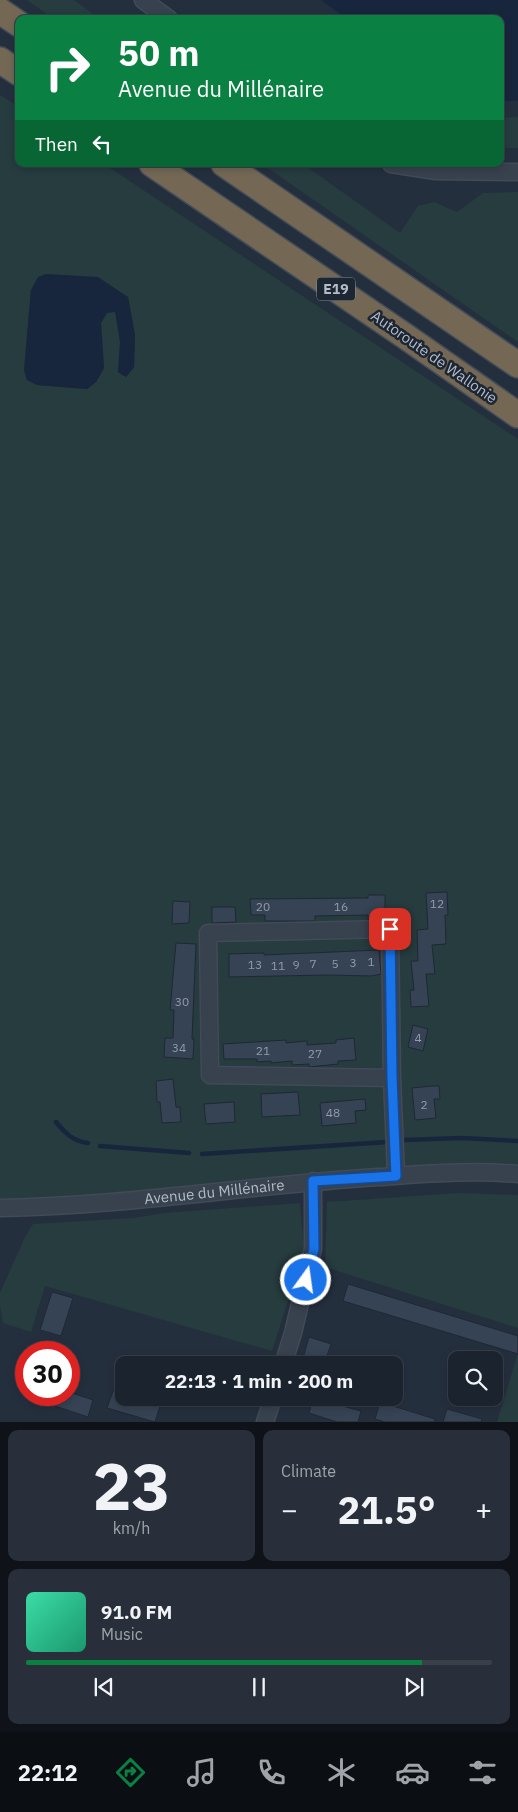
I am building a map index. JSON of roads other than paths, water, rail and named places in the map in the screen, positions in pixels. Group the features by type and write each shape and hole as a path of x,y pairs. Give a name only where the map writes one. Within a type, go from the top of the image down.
{"highway":[{"path":"0,11 15,21"},
{"path":"0,60 15,70"},
{"name":"Autoroute de Wallonie","path":"156,167 518,415"},
{"name":"E19","path":"228,167 518,365"}],"street":[{"path":"143,0 164,15"},
{"path":"410,167 436,171 518,172"},
{"path":"392,1078 210,1075 208,933 390,929 392,1078 396,1176"},
{"name":"Avenue du Millénaire","path":"0,1208 30,1208 159,1197 313,1181 456,1172 518,1174"},
{"path":"286,1356 314,1249 313,1181"},
{"path":"265,1422 270,1406"}],"water":[{"path":"321,0 518,0 518,101 504,101 504,15 342,15"},
{"path":"46,274 98,277 128,297 135,335 134,367 126,377 118,372 120,342 115,312 107,313 101,323 104,368 96,382 87,389 37,385 27,380 24,370 31,290 38,277"}],"waterway":[{"path":"56,1122 70,1136 78,1141 88,1143"},
{"path":"404,1140 462,1138 518,1141"},
{"path":"202,1154 387,1142"},
{"path":"100,1146 189,1153"}]}
